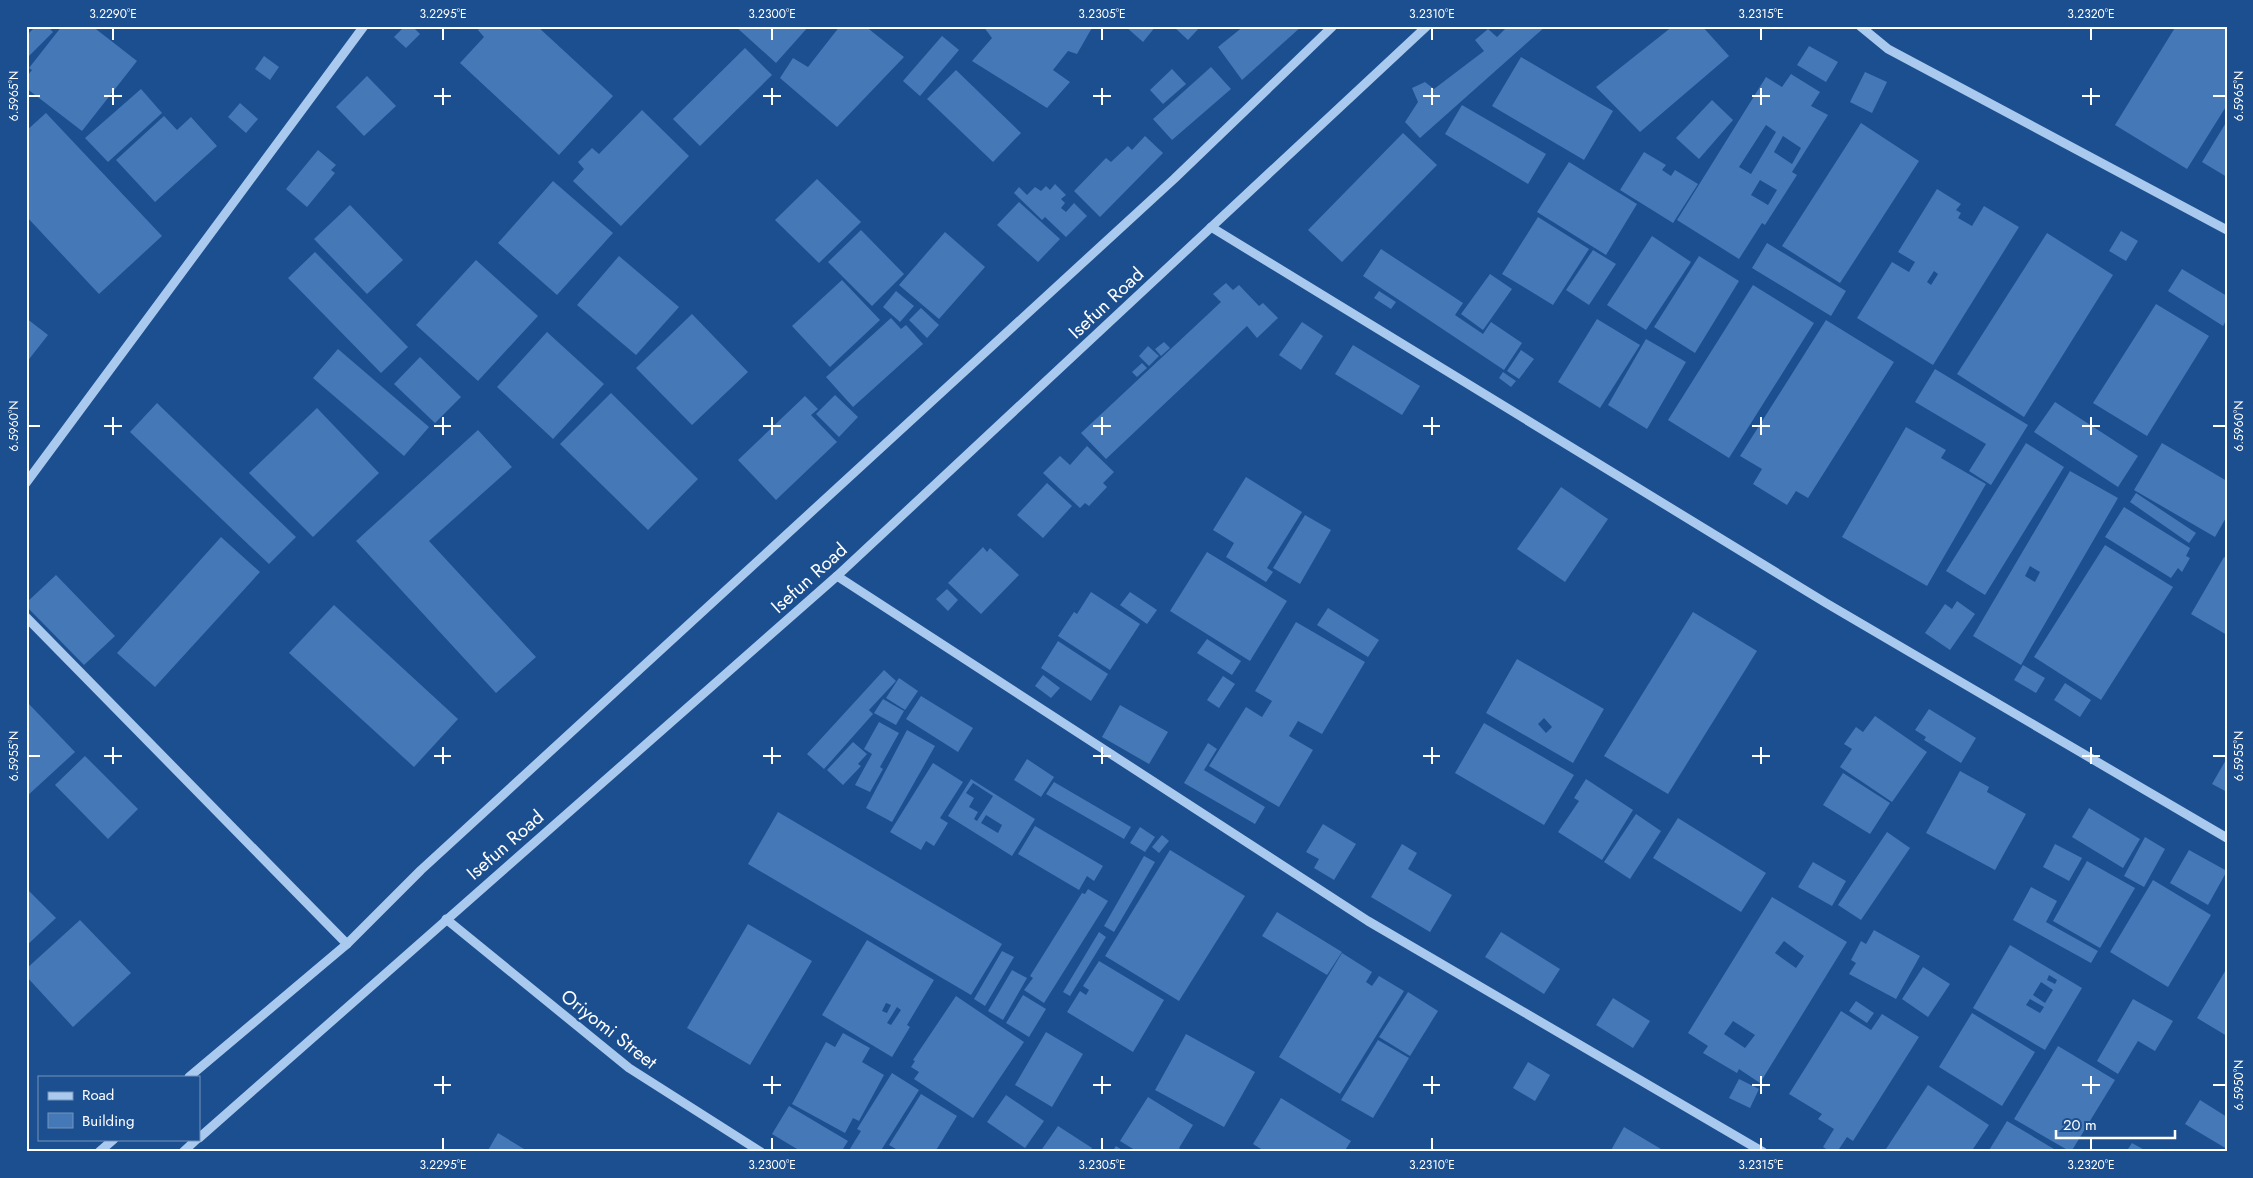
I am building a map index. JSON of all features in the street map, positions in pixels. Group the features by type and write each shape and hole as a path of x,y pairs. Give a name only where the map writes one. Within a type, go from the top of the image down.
{"street":[{"path":"26,483 364,26"},
{"name":"Isefun Road","path":"190,1076 347,944 421,870 1160,192 1333,26"},
{"name":"Isefun Road","path":"200,1137 837,576 1427,26"},
{"path":"1860,26 1888,50 2227,230"},
{"path":"1211,228 1826,603 2227,838"},
{"path":"837,576 1368,921 1763,1152"},
{"path":"26,617 347,944"},
{"name":"Oriyomi Street","path":"446,919 628,1068 761,1152"},
{"path":"99,1152 113,1140"},
{"name":"Isefun Road","path":"183,1152 197,1140"}],"building":[{"path":"36,26 47,26 53,32 26,59 26,36"},
{"path":"62,26 92,26 137,61 82,131 26,88 26,77 32,70 29,68"},
{"path":"405,26 412,26 420,34 406,48 394,37"},
{"path":"481,26 537,26 613,96 559,155 460,63 484,37 478,30"},
{"path":"735,26 809,26 776,63"},
{"path":"840,26 865,26 904,57 837,127 780,78 793,58 808,67"},
{"path":"983,26 1093,26 1077,54 1068,51 1053,70 1070,82 1047,108 972,61 992,38"},
{"path":"1125,26 1156,26 1143,42"},
{"path":"1173,26 1201,26 1188,40"},
{"path":"1244,26 1302,26 1242,80 1218,47"},
{"path":"1508,26 1546,26 1420,138 1405,122 1418,102 1412,88 1425,82 1434,89 1484,51 1475,40 1488,29 1497,37"},
{"path":"1673,26 1702,26 1729,56 1640,132 1596,87"},
{"path":"2176,26 2227,26 2227,105 2187,169 2115,125"},
{"path":"942,36 959,50 920,96 903,81"},
{"path":"1809,46 1838,62 1826,82 1797,65"},
{"path":"745,48 772,75 700,146 673,119"},
{"path":"264,56 279,67 270,80 255,69"},
{"path":"1521,57 1613,111 1584,160 1492,106"},
{"path":"1211,67 1231,89 1172,140 1153,119"},
{"path":"1172,69 1186,84 1163,104 1150,90"},
{"path":"956,70 1021,133 993,162 927,99"},
{"path":"1865,72 1887,82 1872,113 1850,102"},
{"path":"1791,74 1820,92 1811,106 1828,115 1792,172 1797,175 1765,225 1762,223 1739,259 1677,220 1766,77 1782,87","holes":["1766,125 1776,132 1751,174 1739,167","1783,136 1801,148 1792,164 1774,152","1760,180 1777,190 1768,205 1751,195"]},
{"path":"367,76 396,106 364,136 336,107"},
{"path":"141,89 162,113 108,162 85,138"},
{"path":"1712,100 1733,120 1699,159 1676,138"},
{"path":"240,103 258,119 246,133 228,117"},
{"path":"1462,105 1546,154 1528,184 1445,134"},
{"path":"642,110 689,156 621,226 573,181 584,169 578,162 592,148 599,154"},
{"path":"46,113 162,236 99,294 26,216 26,131"},
{"path":"164,116 177,130 191,117 217,146 155,202 116,160"},
{"path":"2227,121 2227,177 2202,162"},
{"path":"1861,123 1919,161 1840,283 1782,246"},
{"path":"1403,133 1437,165 1342,262 1308,230"},
{"path":"1145,136 1163,153 1100,217 1074,191 1106,158 1111,162 1128,146 1132,150"},
{"path":"318,150 336,165 331,170 335,173 307,207 286,189"},
{"path":"1644,152 1666,165 1662,170 1671,176 1675,170 1698,184 1673,223 1620,190"},
{"path":"1569,162 1637,204 1606,255 1537,212"},
{"path":"817,179 861,222 819,263 775,220"},
{"path":"553,181 613,233 557,295 498,243"},
{"path":"1055,184 1066,195 1061,199 1065,203 1061,208 1066,212 1074,203 1087,216 1066,237 1045,217 1042,220 1014,193 1019,187 1027,195 1035,187 1041,191 1046,186 1050,190"},
{"path":"1937,189 1961,204 1956,210 1961,213 1958,218 1972,226 1984,206 2019,227 1933,365 1857,318 1892,262 1909,272 1915,262 1898,252","holes":["1934,271 1938,274 1931,285 1927,282"]},
{"path":"1019,202 1060,239 1038,262 997,225"},
{"path":"350,205 403,260 367,294 314,239"},
{"path":"1538,217 1589,249 1553,305 1502,274"},
{"path":"861,230 904,274 872,306 828,262"},
{"path":"2121,231 2138,241 2126,261 2109,251"},
{"path":"945,232 985,267 939,319 899,285"},
{"path":"2047,233 2113,275 2024,417 1957,374"},
{"path":"1652,236 1691,262 1646,330 1607,305"},
{"path":"1767,243 1846,291 1831,316 1752,268"},
{"path":"1381,249 1463,303 1455,315 1483,334 1491,322 1522,343 1504,370 1363,276"},
{"path":"1593,250 1616,264 1589,305 1566,290"},
{"path":"315,252 408,347 381,373 288,278"},
{"path":"619,256 679,307 636,355 577,305"},
{"path":"1699,256 1739,281 1695,353 1654,327"},
{"path":"476,260 538,316 478,381 416,325"},
{"path":"2182,269 2227,296 2227,319 2223,326 2168,291"},
{"path":"1490,274 1512,289 1483,330 1461,314"},
{"path":"842,280 880,320 830,367 792,326"},
{"path":"1226,283 1233,290 1239,285 1259,306 1263,303 1278,318 1257,338 1247,326 1106,459 1081,433 1221,302 1213,294"},
{"path":"1753,285 1814,323 1729,458 1668,420"},
{"path":"896,291 914,306 900,322 883,307"},
{"path":"1379,291 1396,302 1391,309 1374,298"},
{"path":"2156,304 2209,336 2147,436 2093,403"},
{"path":"921,308 939,325 927,338 909,320"},
{"path":"692,314 748,372 692,425 636,368"},
{"path":"26,318 48,335 26,363"},
{"path":"891,318 901,329 906,325 923,344 853,407 826,377"},
{"path":"1597,319 1640,345 1600,408 1558,382"},
{"path":"1826,320 1894,362 1808,498 1796,491 1787,505 1753,484 1762,469 1740,456"},
{"path":"1302,322 1323,336 1301,370 1279,355"},
{"path":"547,332 604,384 553,439 497,387"},
{"path":"1646,339 1686,362 1647,429 1608,405"},
{"path":"1164,342 1170,348 1161,356 1155,349"},
{"path":"1353,345 1420,386 1402,415 1335,374"},
{"path":"1148,346 1159,356 1149,366 1139,356"},
{"path":"338,349 429,427 404,456 313,378"},
{"path":"1521,350 1534,359 1519,379 1507,371"},
{"path":"420,357 461,397 435,423 394,384"},
{"path":"1142,363 1147,368 1137,377 1132,372"},
{"path":"1935,369 2028,425 1991,485 1969,471 1986,444 1915,402"},
{"path":"1503,372 1516,381 1511,387 1499,378"},
{"path":"611,393 698,479 648,530 560,444"},
{"path":"835,395 858,417 839,437 816,414"},
{"path":"805,396 818,409 811,415 837,442 776,500 738,460"},
{"path":"2055,402 2138,456 2118,487 2034,432"},
{"path":"157,403 296,537 269,564 130,432"},
{"path":"317,408 379,473 313,537 249,473"},
{"path":"1906,427 1946,450 1941,458 1986,484 1927,586 1842,537"},
{"path":"478,430 512,467 429,541 536,657 496,693 356,541"},
{"path":"2026,443 2064,467 1985,595 1946,571"},
{"path":"2162,443 2227,481 2227,516 2215,537 2134,490"},
{"path":"1087,446 1114,472 1103,483 1107,487 1089,506 1085,503 1080,508 1043,473 1060,456 1070,465"},
{"path":"2070,471 2118,498 2021,665 1973,636","holes":["2030,566 2040,572 2035,582 2025,576"]},
{"path":"1246,477 1302,512 1267,568 1273,572 1266,582 1226,557 1234,543 1213,530"},
{"path":"1047,483 1072,506 1043,538 1017,515"},
{"path":"1561,487 1608,519 1565,582 1517,549"},
{"path":"2136,493 2196,533 2189,543 2130,502"},
{"path":"2124,507 2190,548 2186,556 2190,558 2182,572 2178,568 2171,578 2105,537"},
{"path":"1305,515 1331,530 1300,584 1273,568"},
{"path":"221,537 260,572 155,687 117,653"},
{"path":"2105,545 2173,587 2101,700 2034,657"},
{"path":"983,547 987,552 990,548 1019,575 981,614 948,583"},
{"path":"1207,552 1287,601 1250,661 1170,611"},
{"path":"2224,557 2227,559 2227,635 2191,614"},
{"path":"56,575 115,636 84,665 26,606 26,603"},
{"path":"947,589 958,600 948,611 936,599"},
{"path":"1091,592 1140,624 1110,670 1058,636 1074,612 1077,614"},
{"path":"1130,592 1157,610 1147,624 1120,605"},
{"path":"1957,601 1975,614 1950,650 1925,633 1945,604 1952,609"},
{"path":"334,605 458,719 414,767 289,653"},
{"path":"1328,608 1379,640 1368,657 1317,625"},
{"path":"1693,612 1757,651 1668,794 1604,756"},
{"path":"1296,622 1365,662 1322,734 1298,721 1289,736 1313,750 1279,807 1209,766 1246,707 1262,717 1272,701 1255,691"},
{"path":"1207,639 1241,661 1232,675 1197,653"},
{"path":"1058,641 1108,674 1091,701 1041,668"},
{"path":"1517,659 1604,709 1573,763 1486,713","holes":["1544,718 1552,727 1546,733 1538,724"]},
{"path":"2023,665 2045,678 2036,693 2014,680"},
{"path":"884,670 896,681 869,710 873,714 824,769 807,754"},
{"path":"1043,675 1060,688 1051,698 1035,686"},
{"path":"1223,676 1235,684 1219,708 1207,700"},
{"path":"899,678 918,691 905,710 886,698"},
{"path":"2065,683 2091,700 2080,717 2054,700"},
{"path":"921,696 973,728 958,752 906,719"},
{"path":"883,699 904,711 896,725 874,713"},
{"path":"26,701 75,752 26,797"},
{"path":"1120,705 1168,732 1149,764 1102,737"},
{"path":"1929,709 1976,738 1961,763 1924,740 1926,737 1915,730"},
{"path":"1875,716 1927,752 1892,802 1840,767 1852,749 1844,744 1856,727 1863,732"},
{"path":"879,722 899,733 880,767 883,769 870,792 855,785 872,754 864,749"},
{"path":"1484,723 1574,775 1544,825 1455,773"},
{"path":"907,730 935,746 892,822 866,808"},
{"path":"853,742 867,754 858,764 861,766 843,785 827,770"},
{"path":"1208,743 1217,749 1204,770 1265,807 1255,824 1184,783"},
{"path":"85,756 138,809 108,839 55,785"},
{"path":"2227,758 2227,792 2212,784"},
{"path":"1027,759 1054,777 1041,797 1014,780"},
{"path":"933,763 963,782 940,818 948,823 934,846 926,841 921,850 890,832"},
{"path":"1960,771 1989,787 1987,792 2026,814 1995,870 1926,833"},
{"path":"1843,773 1890,803 1870,834 1823,805"},
{"path":"971,779 1035,819 1012,856 948,816","holes":["973,783 993,796 977,821 974,819 978,812 969,807 974,798 966,793","986,815 1002,825 998,833 981,823"]},
{"path":"1586,779 1633,810 1602,860 1558,832 1579,801 1574,798"},
{"path":"1054,782 1131,827 1124,839 1046,794"},
{"path":"2089,808 2140,839 2123,868 2072,837"},
{"path":"778,812 1002,944 971,995 748,864"},
{"path":"1636,814 1661,831 1630,879 1604,862"},
{"path":"1678,818 1766,873 1741,912 1653,858"},
{"path":"1323,824 1356,844 1334,880 1314,868 1319,859 1306,852"},
{"path":"1035,826 1103,866 1094,881 1087,876 1079,890 1018,854"},
{"path":"1140,827 1155,837 1145,852 1130,843"},
{"path":"1887,832 1910,848 1861,920 1838,905"},
{"path":"1162,835 1169,841 1159,853 1152,847"},
{"path":"2145,837 2165,849 2144,887 2124,876"},
{"path":"1402,844 1417,853 1408,869 1452,895 1430,932 1371,897"},
{"path":"2055,844 2082,858 2069,881 2043,867"},
{"path":"1170,850 1245,896 1179,1001 1105,956"},
{"path":"2189,850 2227,871 2208,905 2170,883"},
{"path":"1144,856 1155,862 1114,932 1104,926"},
{"path":"2087,861 2135,888 2100,948 2053,921"},
{"path":"1813,862 1846,881 1832,906 1798,887"},
{"path":"2153,880 2211,915 2168,987 2110,952"},
{"path":"2031,887 2057,901 2046,922 2098,951 2091,963 2013,920"},
{"path":"26,888 56,918 26,946"},
{"path":"1088,889 1108,901 1044,1003 1024,990 1033,978 1030,976 1082,893 1085,894"},
{"path":"1772,897 1847,942 1760,1083 1739,1069 1737,1073 1703,1053 1708,1046 1688,1033","holes":["1784,941 1804,956 1796,968 1775,953","1733,1021 1755,1035 1745,1048 1724,1034"]},
{"path":"1277,912 1342,952 1327,975 1262,936"},
{"path":"80,920 131,973 73,1027 26,976 26,969"},
{"path":"748,924 812,961 750,1065 687,1028"},
{"path":"1874,930 1920,956 1896,999 1849,974 1856,963 1851,960 1861,941 1866,944"},
{"path":"1099,932 1106,937 1070,996 1063,992"},
{"path":"1501,932 1560,969 1544,994 1485,957"},
{"path":"867,940 934,980 907,1025 910,1027 892,1057 822,1015","holes":["886,1003 891,1005 887,1013 882,1011","897,1007 901,1010 891,1025 887,1023"]},
{"path":"2010,945 2082,988 2045,1050 1973,1008","holes":["2049,975 2057,980 2055,984 2047,980","2041,982 2053,990 2045,1003 2033,995","2030,999 2044,1007 2040,1013 2026,1005"]},
{"path":"1002,951 1014,957 985,1006 974,999"},
{"path":"1342,953 1372,972 1366,982 1372,986 1379,976 1404,991 1340,1094 1279,1057"},
{"path":"1099,961 1164,1000 1133,1052 1067,1012 1080,991 1086,995 1089,990 1083,986"},
{"path":"1923,967 1950,984 1928,1017 1902,999"},
{"path":"2227,968 2227,1036 2197,1018"},
{"path":"1012,970 1027,978 1003,1020 988,1011"},
{"path":"1408,992 1438,1011 1410,1056 1379,1037"},
{"path":"1023,995 1046,1009 1029,1037 1006,1023"},
{"path":"956,996 1024,1042 973,1118 914,1079 919,1072 911,1067 915,1061 913,1060"},
{"path":"1613,998 1650,1021 1633,1048 1596,1025"},
{"path":"2133,999 2173,1021 2155,1051 2138,1041 2118,1074 2097,1061"},
{"path":"1856,1001 1874,1013 1867,1023 1849,1011"},
{"path":"1841,1011 1871,1030 1882,1014 1919,1037 1853,1141 1847,1137 1837,1152 1831,1152 1823,1147 1834,1129 1818,1119 1822,1114 1789,1094"},
{"path":"1972,1013 2035,1052 2002,1106 1939,1067"},
{"path":"1046,1032 1083,1054 1052,1107 1015,1085"},
{"path":"843,1033 870,1048 862,1062 884,1075 859,1121 853,1118 845,1133 792,1104 826,1042 835,1047"},
{"path":"1186,1034 1255,1072 1224,1127 1155,1090"},
{"path":"1378,1040 1409,1058 1373,1118 1341,1100"},
{"path":"2058,1046 2115,1080 2071,1152 2014,1119"},
{"path":"1528,1062 1550,1075 1535,1101 1513,1088"},
{"path":"892,1073 919,1090 880,1152 848,1152 861,1131 857,1129"},
{"path":"1739,1079 1759,1089 1750,1108 1729,1098"},
{"path":"1928,1085 1989,1125 1971,1152 1884,1152"},
{"path":"921,1094 957,1116 935,1152 901,1152 889,1145"},
{"path":"1006,1095 1044,1121 1025,1148 987,1122"},
{"path":"1148,1097 1193,1125 1179,1148 1185,1152 1138,1152 1120,1141"},
{"path":"1281,1098 1351,1141 1344,1152 1266,1152 1253,1144"},
{"path":"2200,1100 2227,1117 2227,1149 2185,1124"},
{"path":"789,1106 848,1141 841,1152 802,1152 772,1134"},
{"path":"2007,1121 2059,1152 1988,1152"},
{"path":"1058,1126 1092,1148 1090,1152 1040,1152"},
{"path":"1624,1127 1666,1152 1610,1152"},
{"path":"498,1133 529,1152 487,1152"},
{"path":"2132,1143 2148,1152 2126,1152"},
{"path":"1116,1146 1125,1152 1112,1152"}]}
